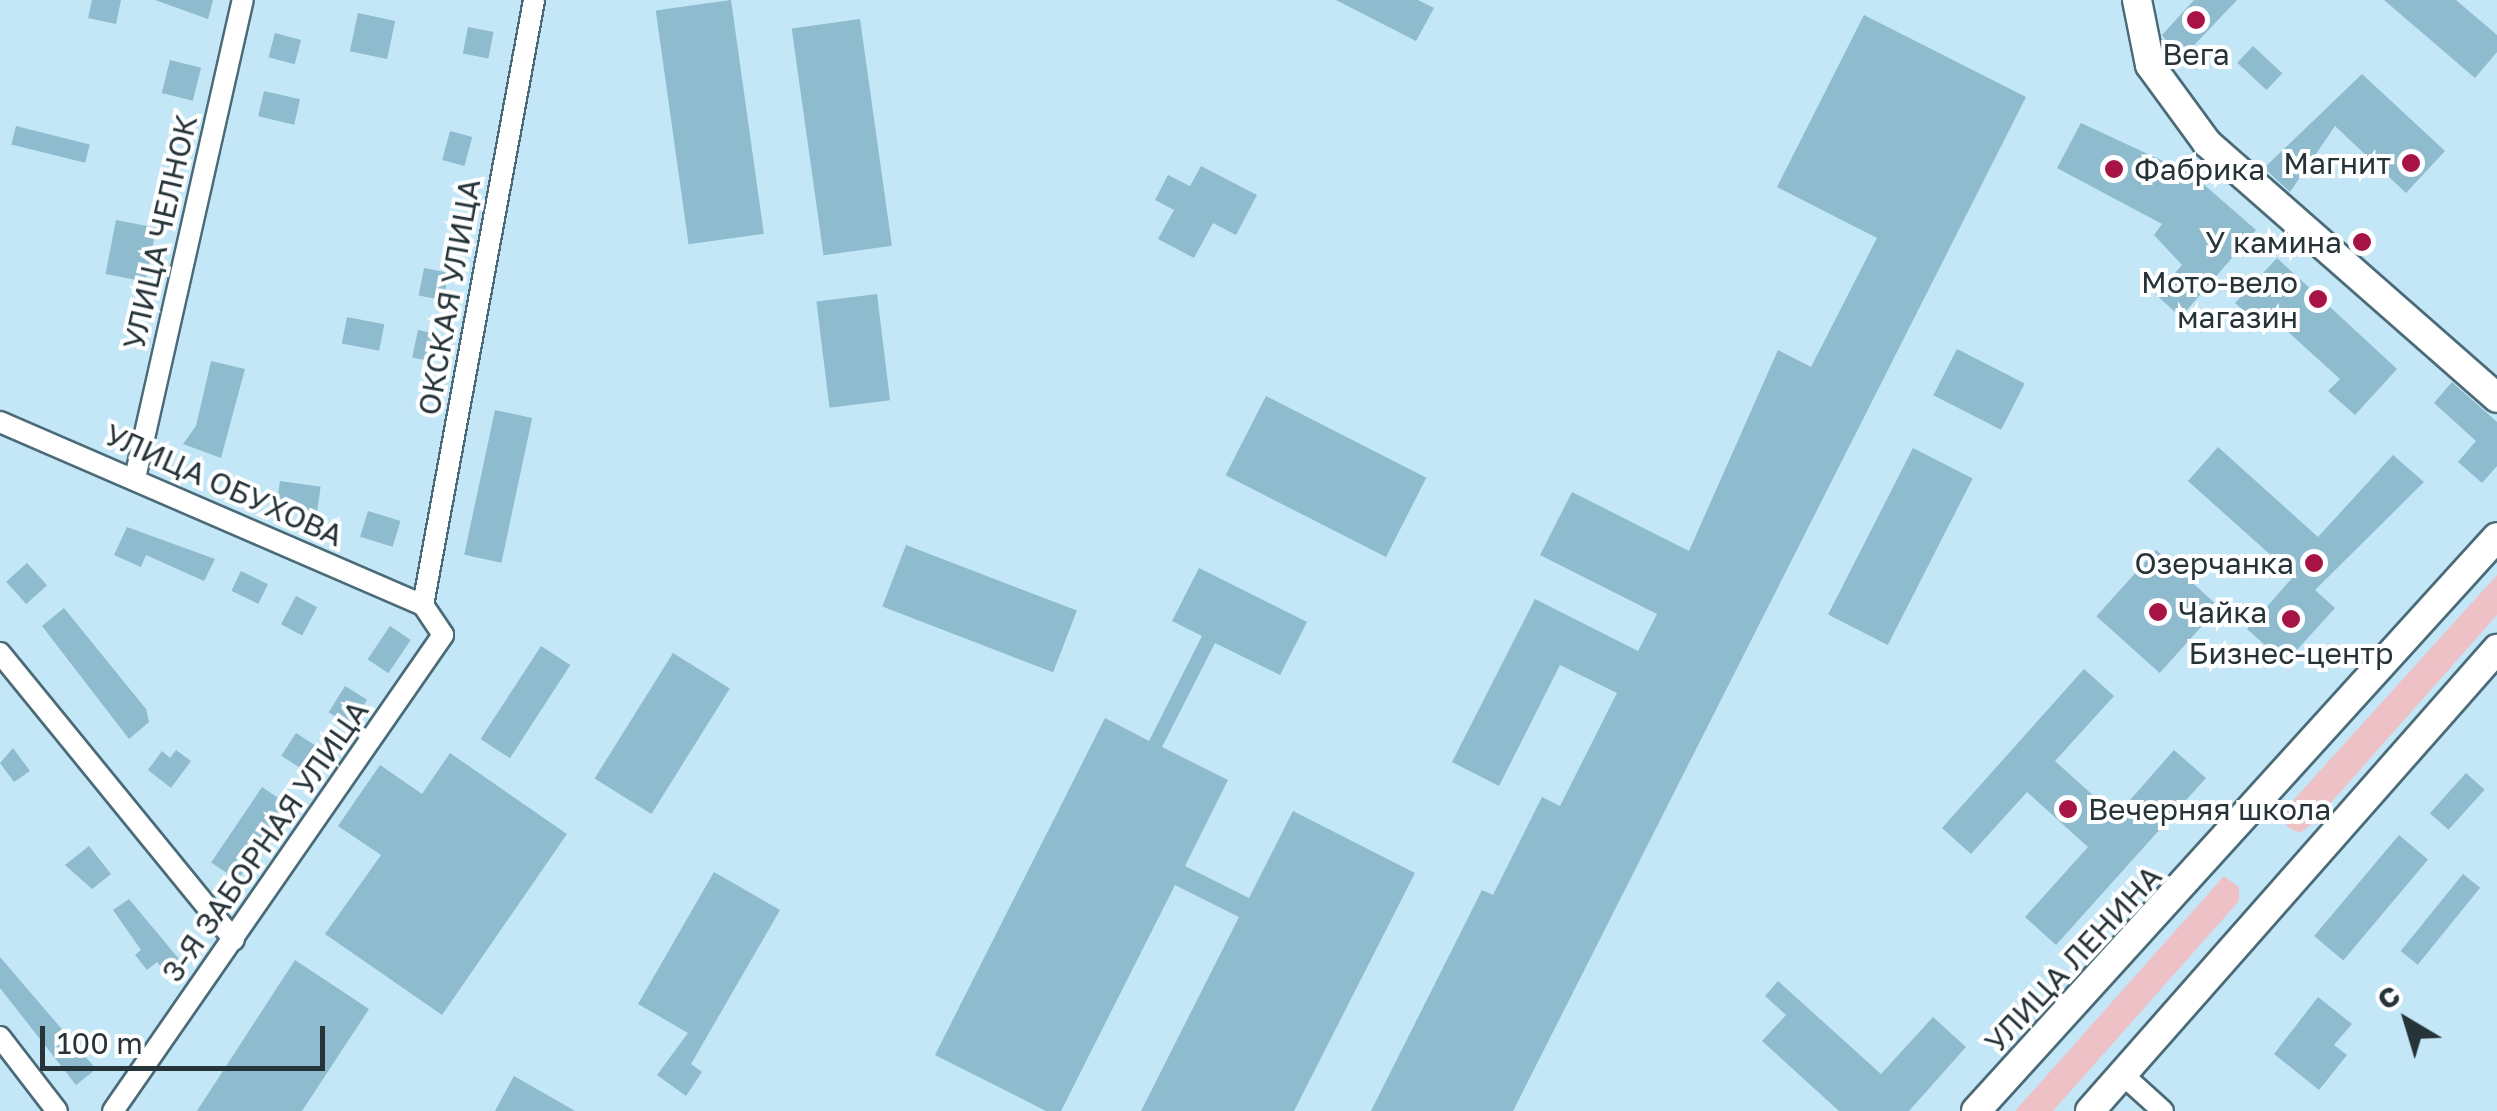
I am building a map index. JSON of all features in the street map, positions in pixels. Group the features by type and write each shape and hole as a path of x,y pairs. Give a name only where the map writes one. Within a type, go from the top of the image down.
{"main road":[{"path":"2136,0 2150,65 2206,143 2497,398"},
{"name":"УЛИЦА ЛЕНИНА","path":"1976,1111 2497,537"},
{"path":"2090,1111 2497,649"}],"street":[{"name":"УЛИЦА ЧЕЛНОК","path":"135,478 243,0"},
{"name":"ОКСКАЯ УЛИЦА","path":"423,604 528,1"},
{"name":"УЛИЦА ОБУХОВА","path":"0,422 423,604"},
{"name":"3-Я ЗАБОРНАЯ УЛИЦА","path":"113,1111 443,635 423,604"},
{"path":"0,653 234,940"},
{"path":"0,1037 57,1111"},
{"path":"2122,1074 2163,1111"}],"shaded area":[{"path":"2497,575 2497,615 2313,823 2300,833 2289,828 2281,818 2288,806"},
{"path":"2224,876 2239,887 2239,901 2053,1111 2015,1111"}],"building":[{"path":"92,0 121,0 116,24 88,18"},
{"path":"155,0 213,0 208,19"},
{"path":"731,0 764,234 689,244 656,11"},
{"path":"1336,0 1418,0 1434,8 1416,41"},
{"name":"Вега","path":"2194,0 2237,0 2180,60 2162,35"},
{"path":"2384,0 2456,0 2497,35 2497,52 2475,78"},
{"path":"358,13 395,21 387,59 350,51"},
{"path":"1864,15 2026,97 1513,1111 1371,1111 1482,890 1493,895 1542,797 1560,806 1617,693 1560,665 1499,786 1452,762 1535,599 1638,651 1657,614 1540,555 1572,492 1689,551 1778,350 1811,367 1877,238 1777,187"},
{"path":"860,19 892,246 824,255 792,29"},
{"path":"468,27 494,32 488,58 463,54"},
{"path":"275,33 301,40 295,64 269,57"},
{"path":"2253,46 2282,73 2267,90 2237,63"},
{"path":"170,60 201,68 193,101 162,93"},
{"path":"2362,74 2445,151 2406,193 2335,126 2290,192 2264,168"},
{"path":"264,91 300,99 294,125 258,116"},
{"path":"2081,123 2193,175 2256,230 2181,317 2156,295 2182,265 2154,235 2162,224 2057,168"},
{"path":"16,126 90,144 85,163 11,144"},
{"path":"450,131 472,137 464,166 442,160"},
{"path":"1201,166 1257,195 1236,235 1213,223 1194,258 1158,239 1174,210 1155,200 1168,175 1190,186"},
{"path":"116,220 156,228 146,282 106,274"},
{"path":"2277,258 2397,369 2355,415 2328,391 2340,379 2276,321 2266,331 2235,303"},
{"path":"424,268 449,273 443,300 419,295"},
{"path":"877,294 890,400 829,408 816,301"},
{"path":"347,317 384,324 379,351 342,344"},
{"path":"418,330 437,334 431,361 412,357"},
{"path":"1957,349 2025,384 2001,430 1933,395"},
{"path":"211,361 245,369 221,458 183,444 196,426"},
{"path":"2452,382 2497,422 2497,466 2482,483 2458,462 2476,441 2434,403"},
{"path":"1266,396 1426,478 1386,557 1226,475"},
{"path":"495,410 532,418 501,563 464,555"},
{"path":"2218,447 2318,537 2393,455 2424,482 2315,590 2335,608 2285,663 2247,629 2294,576 2188,481"},
{"path":"1913,448 1973,478 1888,645 1828,615"},
{"path":"280,481 321,487 316,516 276,511"},
{"path":"368,511 401,521 393,547 360,537"},
{"path":"127,527 215,559 204,581 146,555 141,567 114,555"},
{"path":"906,545 1077,611 1053,672 882,607"},
{"name":"Чайка","path":"2156,550 2219,607 2160,673 2096,616"},
{"path":"27,563 47,585 26,604 6,582"},
{"path":"1199,568 1307,622 1280,675 1215,643 1162,747 1228,780 1185,866 1249,898 1293,811 1415,873 1294,1111 1141,1111 1239,917 1175,885 1061,1111 1046,1111 935,1055 1105,718 1149,741 1202,636 1172,621"},
{"path":"241,571 268,584 258,604 231,591"},
{"path":"296,596 317,607 302,636 281,624"},
{"path":"64,608 146,709 149,722 129,739 42,626"},
{"path":"390,626 411,640 388,673 368,659"},
{"path":"541,646 570,665 510,758 481,739"},
{"path":"673,653 730,689 651,814 595,779"},
{"path":"2084,669 2114,696 2055,761 2116,816 2174,750 2206,778 2056,945 2025,917 2088,847 2027,792 1971,854 1942,828"},
{"path":"345,686 367,700 351,726 329,712"},
{"path":"296,733 321,749 306,772 281,756"},
{"path":"13,748 30,771 14,782 0,763"},
{"path":"176,750 191,761 171,788 148,770 162,751 170,758"},
{"path":"450,753 567,834 442,1015 325,934 381,855 338,826 380,765 422,794"},
{"path":"2466,773 2485,790 2448,830 2430,813"},
{"path":"262,787 289,805 238,880 211,862"},
{"path":"2399,835 2428,859 2343,961 2314,936"},
{"path":"89,846 111,874 92,889 65,865"},
{"path":"714,872 780,910 691,1064 702,1072 686,1096 657,1075 688,1033 638,1004"},
{"path":"2463,874 2480,888 2418,965 2401,951"},
{"path":"129,899 179,959 165,971 157,962 147,970 135,955 141,950 113,910"},
{"path":"0,957 96,1069 76,1085 0,988"},
{"path":"295,960 369,1009 302,1111 197,1111"},
{"path":"1778,981 1881,1074 1933,1017 1966,1047 1909,1111 1839,1111 1762,1041 1786,1015 1765,996"},
{"path":"2318,997 2352,1024 2334,1045 2347,1055 2319,1090 2274,1054"},
{"path":"514,1076 575,1111 495,1111"}],"place":[{"name":"Вега","path":"2196,20"},
{"name":"Магнит","path":"2411,163"},
{"name":"Фабрика","path":"2114,169"},
{"name":"У камина","path":"2362,242"},
{"name":"Мото-вело магазин","path":"2318,299"},
{"name":"Озерчанка","path":"2314,563"},
{"name":"Чайка","path":"2158,612"},
{"name":"Бизнес-центр","path":"2291,619"},
{"name":"Вечерняя школа","path":"2068,809"}]}
